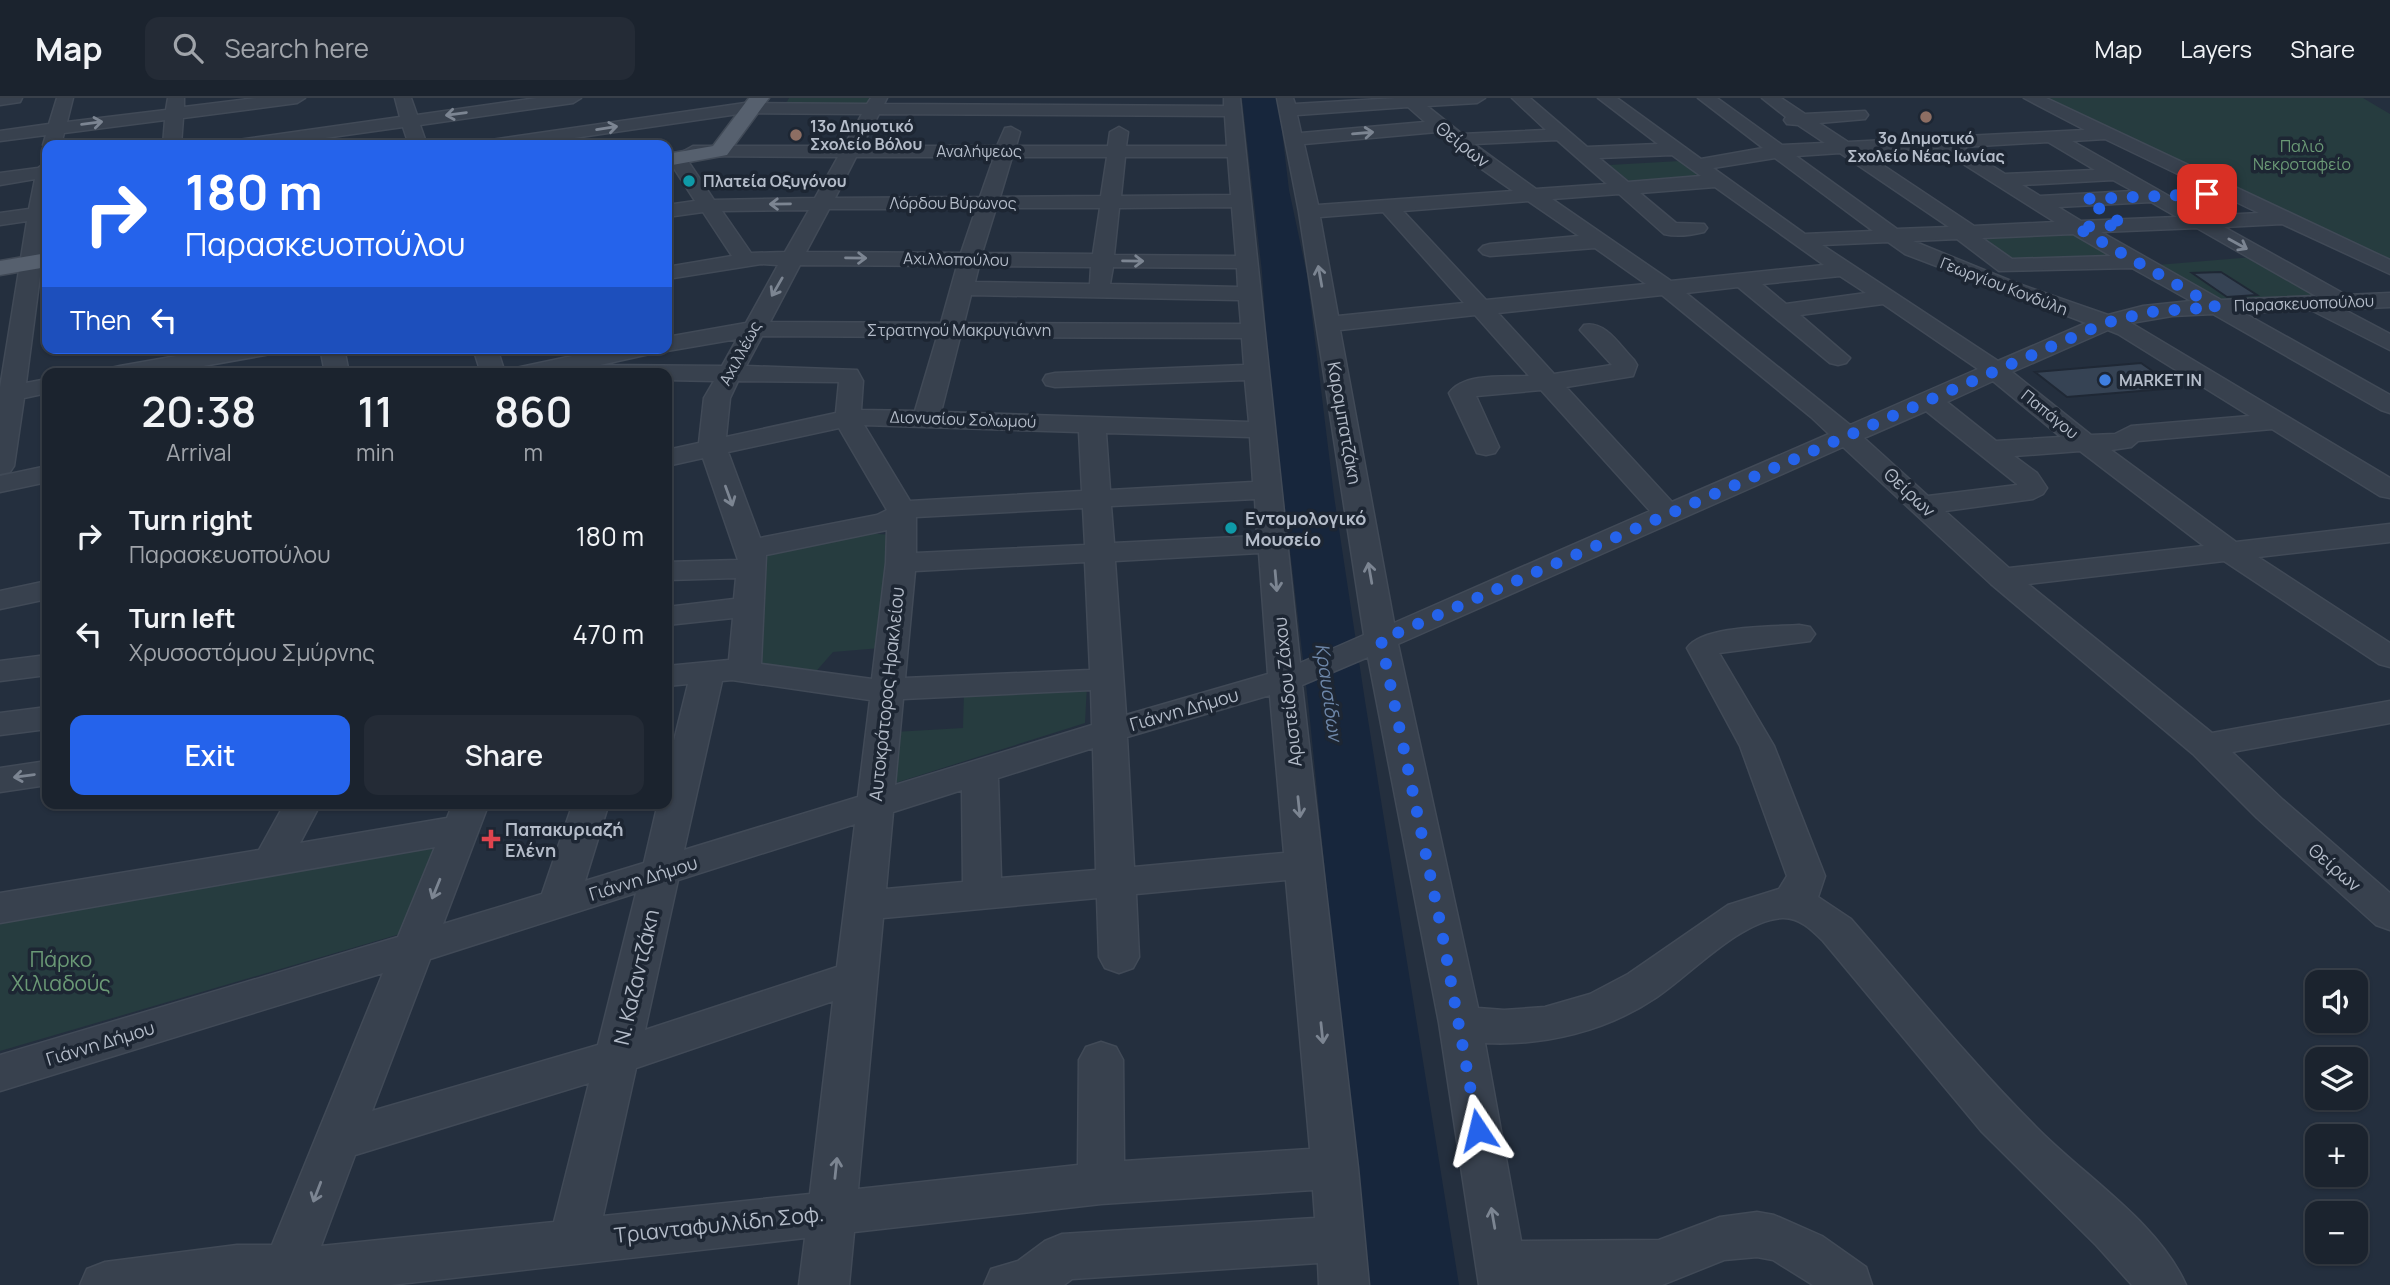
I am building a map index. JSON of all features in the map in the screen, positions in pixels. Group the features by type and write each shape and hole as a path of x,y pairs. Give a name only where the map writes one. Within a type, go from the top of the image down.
{"main road":[{"path":"720,151 749,103"},
{"path":"676,156 710,145 749,103"},
{"name":"Αναλήψεως","path":"676,156 720,151"},
{"path":"0,262 39,259"},
{"path":"0,268 39,259"}],"street":[{"path":"0,100 14,98"},
{"path":"54,137 65,98"},
{"path":"403,98 417,140"},
{"path":"0,135 54,137 175,105 295,116 412,121 510,102 573,98"},
{"path":"1287,104 1477,98"},
{"path":"1520,98 1671,230 1697,228"},
{"name":"Παπάγου","path":"1606,98 1800,240 1996,370 2084,442 2229,551 2390,657"},
{"name":"Γεωργίου Κονδύλη","path":"1696,98 1734,129 1781,151 1893,236 1926,257 2126,329 2390,490"},
{"name":"Γεωργίου Κονδύλη","path":"1706,98 1734,129"},
{"path":"1770,98 1967,233 2007,267 2135,261"},
{"path":"1832,98 1905,143"},
{"path":"2032,98 2390,268"},
{"name":"Θείρων","path":"1409,100 1457,140 1667,288 1849,436 2002,578 2205,746 2270,809 2390,915"},
{"path":"510,102 524,140"},
{"path":"538,140 650,115 749,103 1013,116 1233,105"},
{"name":"Καραμπατζάκη","path":"1287,104 1328,324 1373,644 1460,1023 1503,1275"},
{"path":"172,140 175,105"},
{"name":"Αριστείδου Ζάχου","path":"1233,105 1273,544 1294,677 1305,865 1342,1262"},
{"path":"872,111 890,128"},
{"name":"Αχιλλέως","path":"725,672 750,607 752,559 714,447 713,423 717,398 728,373 872,111"},
{"path":"1097,129 1121,112"},
{"path":"1096,330 1121,112"},
{"path":"650,115 666,140"},
{"path":"248,140 295,116"},
{"path":"926,418 949,330 1013,116"},
{"path":"1734,129 1771,121 1801,119 1870,122"},
{"path":"1295,139 1439,126"},
{"path":"1457,140 1560,134"},
{"path":"1696,165 1781,151 2106,134"},
{"path":"2051,137 2199,222 2390,343"},
{"path":"1988,139 2124,225"},
{"path":"1941,142 2076,227 2390,405"},
{"path":"1582,153 1675,149"},
{"name":"Αναλήψεως","path":"720,151 1237,152"},
{"path":"676,156 744,259"},
{"path":"2002,180 2184,170"},
{"path":"0,179 42,172"},
{"path":"1309,212 1717,181"},
{"name":"Λόρδου Βύρωνος","path":"672,210 708,205 988,202 1050,192 1110,202 1241,201"},
{"path":"2036,202 2232,192"},
{"path":"1388,206 1669,515"},
{"path":"0,219 42,212"},
{"path":"1800,240 2285,218"},
{"path":"0,466 11,329 39,259 42,224"},
{"path":"1490,250 1599,241"},
{"name":"Αχιλλοπούλου","path":"672,272 744,259 1103,261 1248,278"},
{"path":"1328,324 1846,270"},
{"path":"962,288 1099,290 1248,278"},
{"path":"1743,280 1838,358"},
{"path":"1781,311 1889,297"},
{"name":"Παρασκευοπούλου","path":"1373,644 2105,323 2148,312 2390,300"},
{"path":"11,329 42,324"},
{"name":"Στρατηγού Μακρυγιάννη","path":"672,343 752,330 1252,331"},
{"path":"1048,422 1064,330"},
{"path":"1486,447 1462,393 1473,387 1547,382 1624,371 1625,365 1592,330"},
{"path":"145,368 225,354"},
{"path":"558,368 624,354"},
{"path":"591,363 660,368"},
{"path":"672,369 728,373 848,375 851,379 848,418 859,443 903,513"},
{"path":"1055,380 1256,372"},
{"path":"6,394 42,387"},
{"path":"1923,505 2023,493 2033,488 2032,484 1930,400"},
{"name":"Διονυσίου Σολωμού","path":"672,457 848,418 926,418 1263,430"},
{"path":"1991,449 2122,441 2131,434 2280,421"},
{"path":"1092,423 1110,731 1119,957"},
{"path":"0,484 42,475"},
{"path":"672,570 752,559 886,522 903,513 927,507 1268,490"},
{"name":"Αυτοκράτορος Ηρακλείου","path":"824,1285 901,563 903,513"},
{"path":"2002,578 2390,533"},
{"path":"901,563 1273,544"},
{"path":"0,600 42,591"},
{"path":"672,615 750,607"},
{"path":"1789,904 1804,887 1805,876 1757,746 1703,652 1708,644 1720,641 1799,634"},
{"name":"Γιάννη Δήμου","path":"0,1073 660,873 1110,731 1294,677 1373,644"},
{"path":"0,671 42,666"},
{"path":"672,676 725,672 843,688 887,689 1107,679"},
{"name":"Ν. Καζαντζάκη","path":"574,1240 660,873 725,672"},
{"path":"2205,746 2390,712"},
{"path":"0,724 42,719"},
{"path":"981,773 982,894"},
{"path":"0,780 42,774"},
{"path":"272,860 300,809"},
{"path":"558,904 589,809"},
{"path":"0,908 272,860 466,816"},
{"path":"284,1278 466,816"},
{"path":"865,905 1305,865"},
{"path":"1460,1023 1506,1029 1539,1027 1565,1020 1634,991 1663,973 1724,927 1764,905 1789,904 1811,910 1837,930 1978,1097 2021,1143 2134,1252 2161,1285"},
{"path":"337,1140 617,1057 857,977"},
{"path":"1101,1060 1101,1183"},
{"name":"Τριανταφυλλίδη Σοφ.","path":"105,1285 237,1268 284,1278 330,1269 574,1240 1101,1183 1335,1168"},
{"path":"1503,1275 1659,1264 1681,1258 1718,1240 1740,1234 1756,1234 1782,1239 1800,1247 1848,1283"},
{"path":"1009,1285 1027,1284 1062,1257 1342,1262"}],"green space":[{"path":"789,98 870,98 866,105 785,105"},
{"name":"Παλιό Νεκροταφείο","path":"2045,98 2363,98 2390,114 2390,263"},
{"path":"1935,143 1953,155 1865,160 1849,148"},
{"path":"1680,161 1702,178 1632,183 1609,165"},
{"path":"2076,231 2125,260 2021,265 1982,236"},
{"path":"2253,257 2320,295 2218,300 2157,265"},
{"path":"864,533 893,535 881,648 833,652 812,676 754,666 762,555"},
{"path":"1087,685 1085,723 889,785 894,732 963,728 964,691"},
{"name":"Πάρκο Χιλιαδούς","path":"437,846 400,934 0,1051 0,922"}],"water":[{"name":"Κραυσίδων","path":"1242,98 1278,98 1289,190 1307,275 1334,496 1365,701 1459,1285 1366,1285 1309,710 1269,374 1262,272"}],"building":[{"path":"2221,272 2257,295 2227,297 2192,273"},
{"name":"MARKET IN","path":"2141,363 2177,388 2067,397 2035,372"}],"place":[{"name":"3ο Δημοτικό Σχολείο Νέας Ιωνίας","path":"1926,117"},
{"name":"13o Δημοτικό Σχολείο Βόλου","path":"796,135"},
{"name":"Πλατεία Οξυγόνου","path":"689,181"},
{"name":"MARKET IN","path":"2105,380"},
{"name":"Εντομολογικό Mουσείο","path":"1231,528"},
{"name":"Παπακυριαζή Ελένη","path":"491,839"}],"route":[{"path":"1478,1130 1460,1023 1381,640 2105,323 2148,312 2216,307 2076,227 2124,225 2085,199 2207,194"}]}
